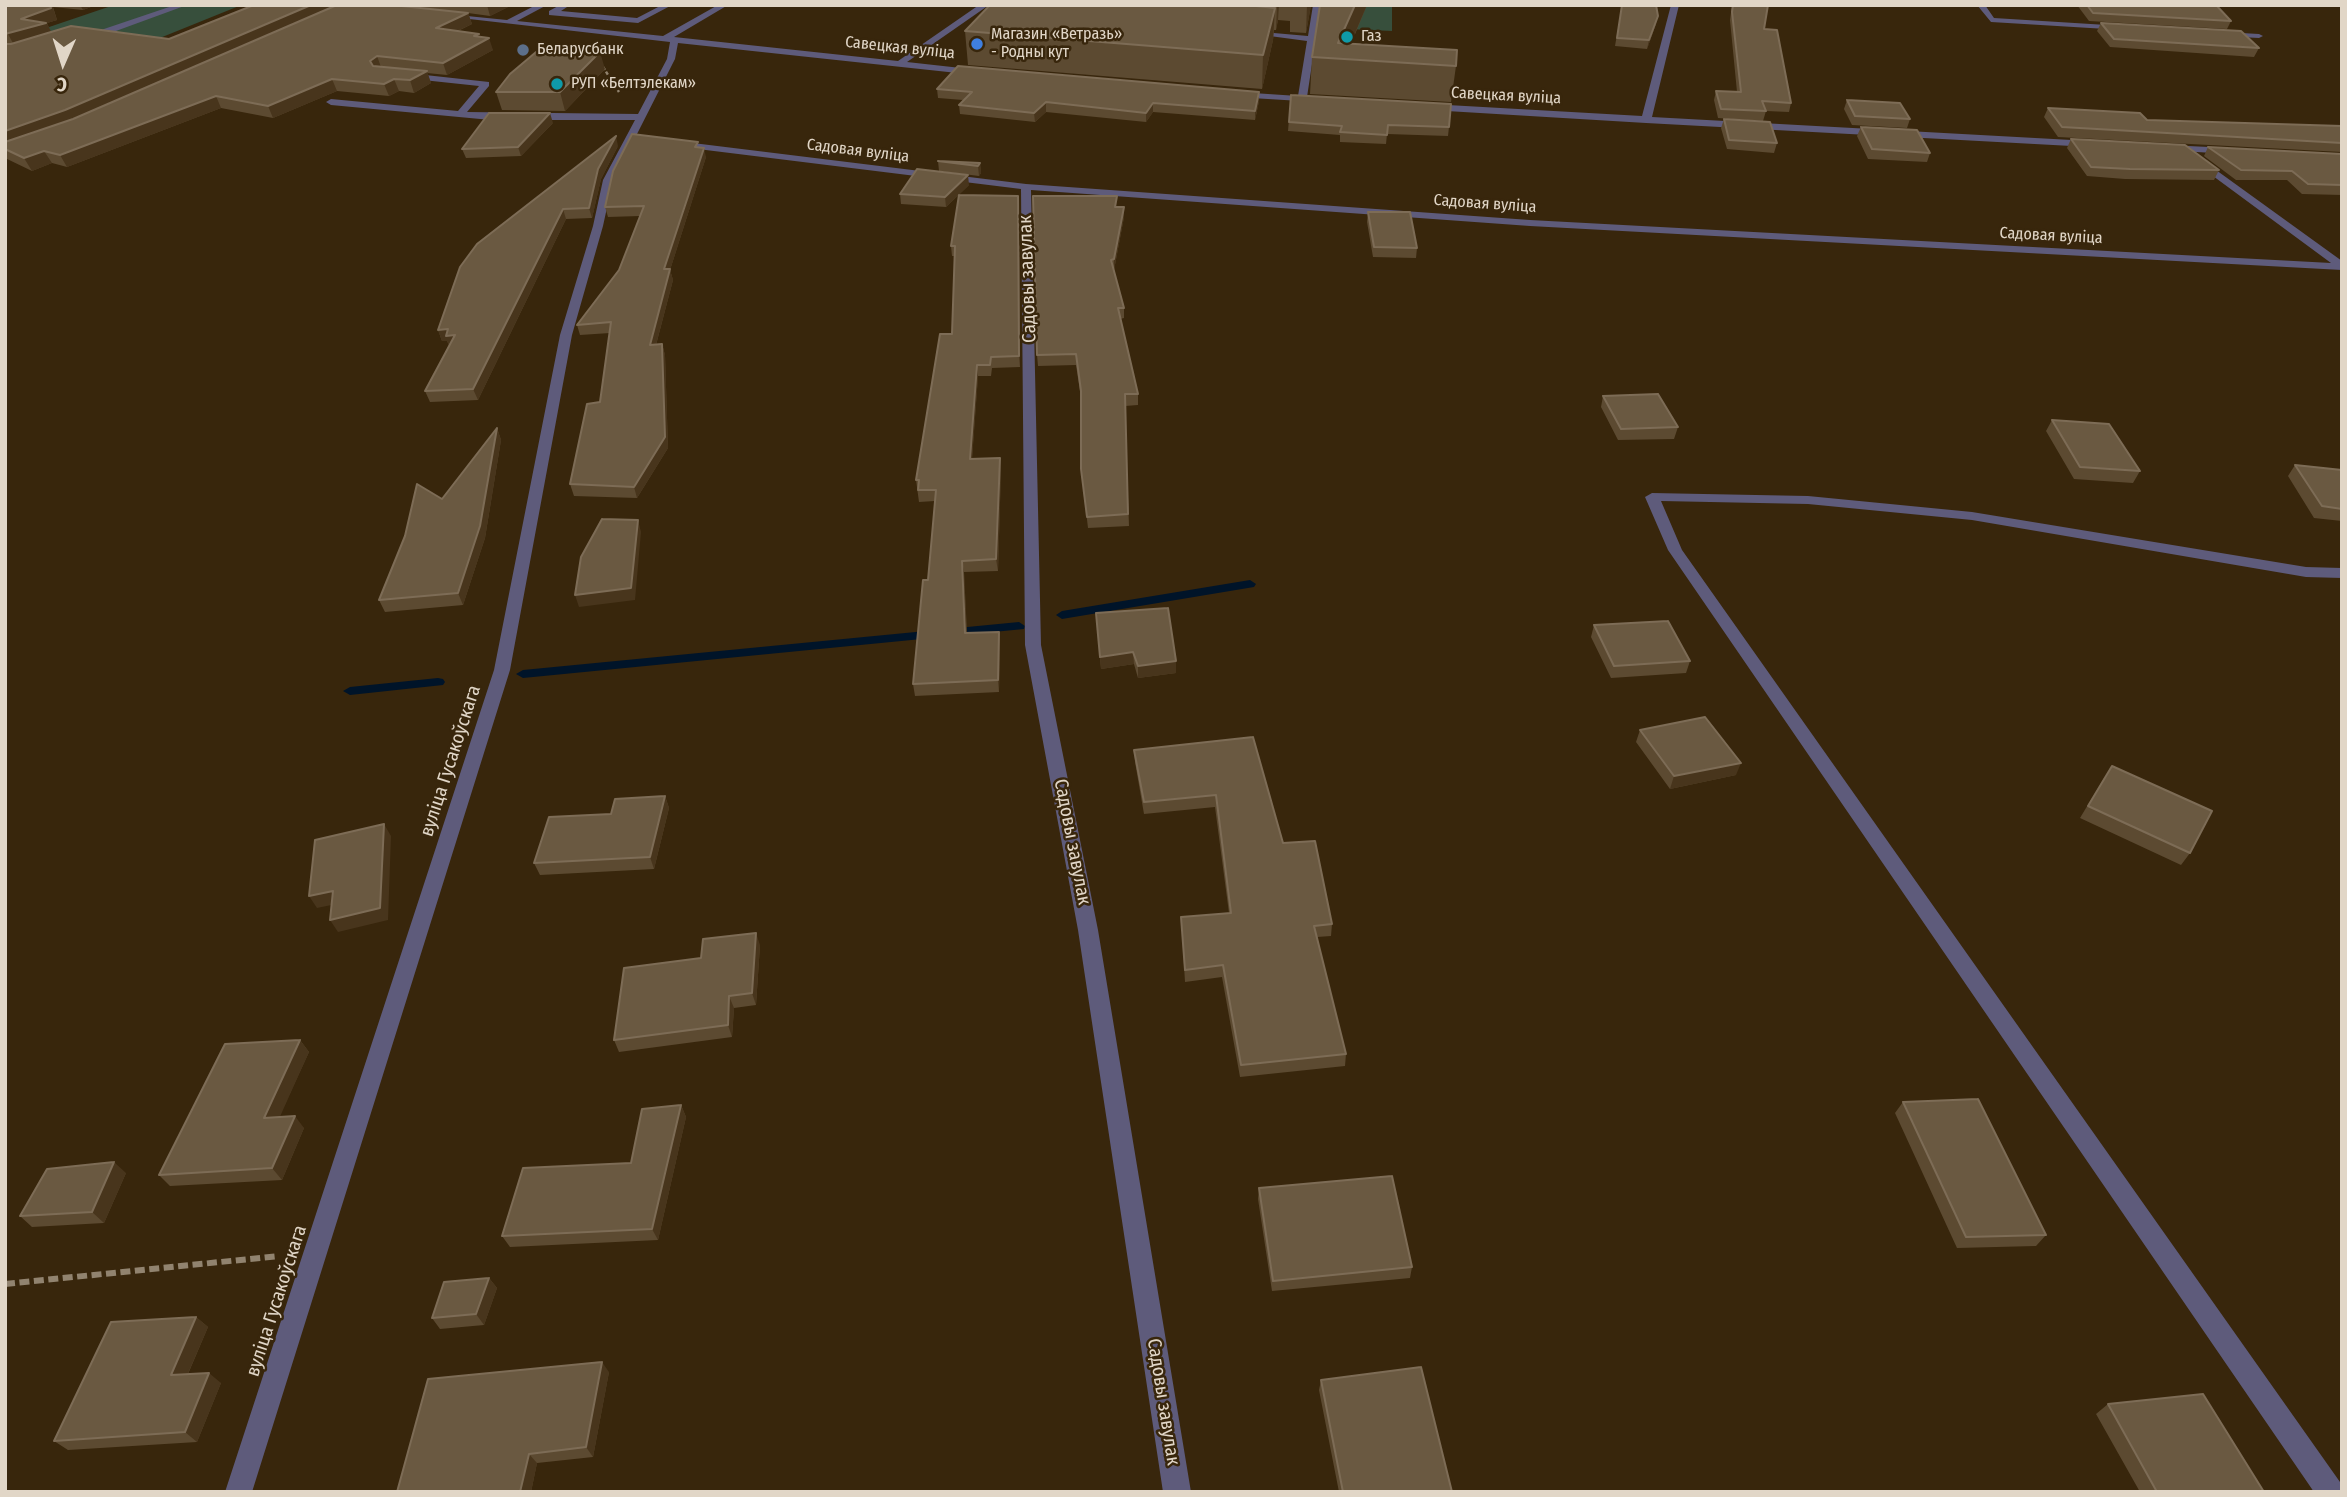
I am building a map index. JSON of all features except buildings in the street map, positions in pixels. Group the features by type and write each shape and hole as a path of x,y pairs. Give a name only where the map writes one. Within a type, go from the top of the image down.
{"street":[{"path":"78,31 102,33 183,5"},
{"path":"509,22 543,5"},
{"path":"566,5 552,13 638,21 668,5"},
{"path":"670,39 724,5"},
{"path":"1302,99 1317,5"},
{"path":"1646,120 1675,5"},
{"path":"1981,5 1991,20 2138,29"},
{"path":"899,64 984,6 997,8"},
{"name":"Савецкая вуліца","path":"430,14 985,73"},
{"path":"1242,32 1310,39"},
{"path":"2218,34 2259,36"},
{"name":"вуліца Гусакоўскага","path":"238,1492 502,670 566,335 598,226 608,180 671,59 670,39"},
{"path":"394,74 486,84 460,114"},
{"path":"1233,94 1329,101"},
{"path":"331,102 460,114 554,118 639,117"},
{"name":"Савецкая вуліца","path":"1426,107 2101,144"},
{"name":"Садовая вуліца","path":"629,138 1026,187 1544,224 2342,266"},
{"path":"2156,147 2236,152"},
{"path":"2183,149 2342,266"},
{"name":"Садовы завулак","path":"1026,187 1034,645 1088,930 1177,1492"},
{"path":"2330,1492 1675,550 1652,498 1808,500 1972,516 2306,572 2342,573"}],"path":[{"path":"603,67 623,99"},
{"path":"5,1284 281,1256"}],"green space":[{"path":"114,5 239,6 145,44 5,42"},
{"path":"1329,5 1392,5 1392,31 1326,28"}],"waterway":[{"path":"1062,615 1250,584"},
{"path":"523,674 1019,626"},
{"path":"350,691 438,682"}],"place":[{"name":"Газ","path":"1347,37"},
{"name":"Магазин «Ветразь» - Родны кут","path":"977,44"},
{"name":"Беларусбанк","path":"523,50"},
{"name":"РУП «Белтэлекам»","path":"557,84"}]}
